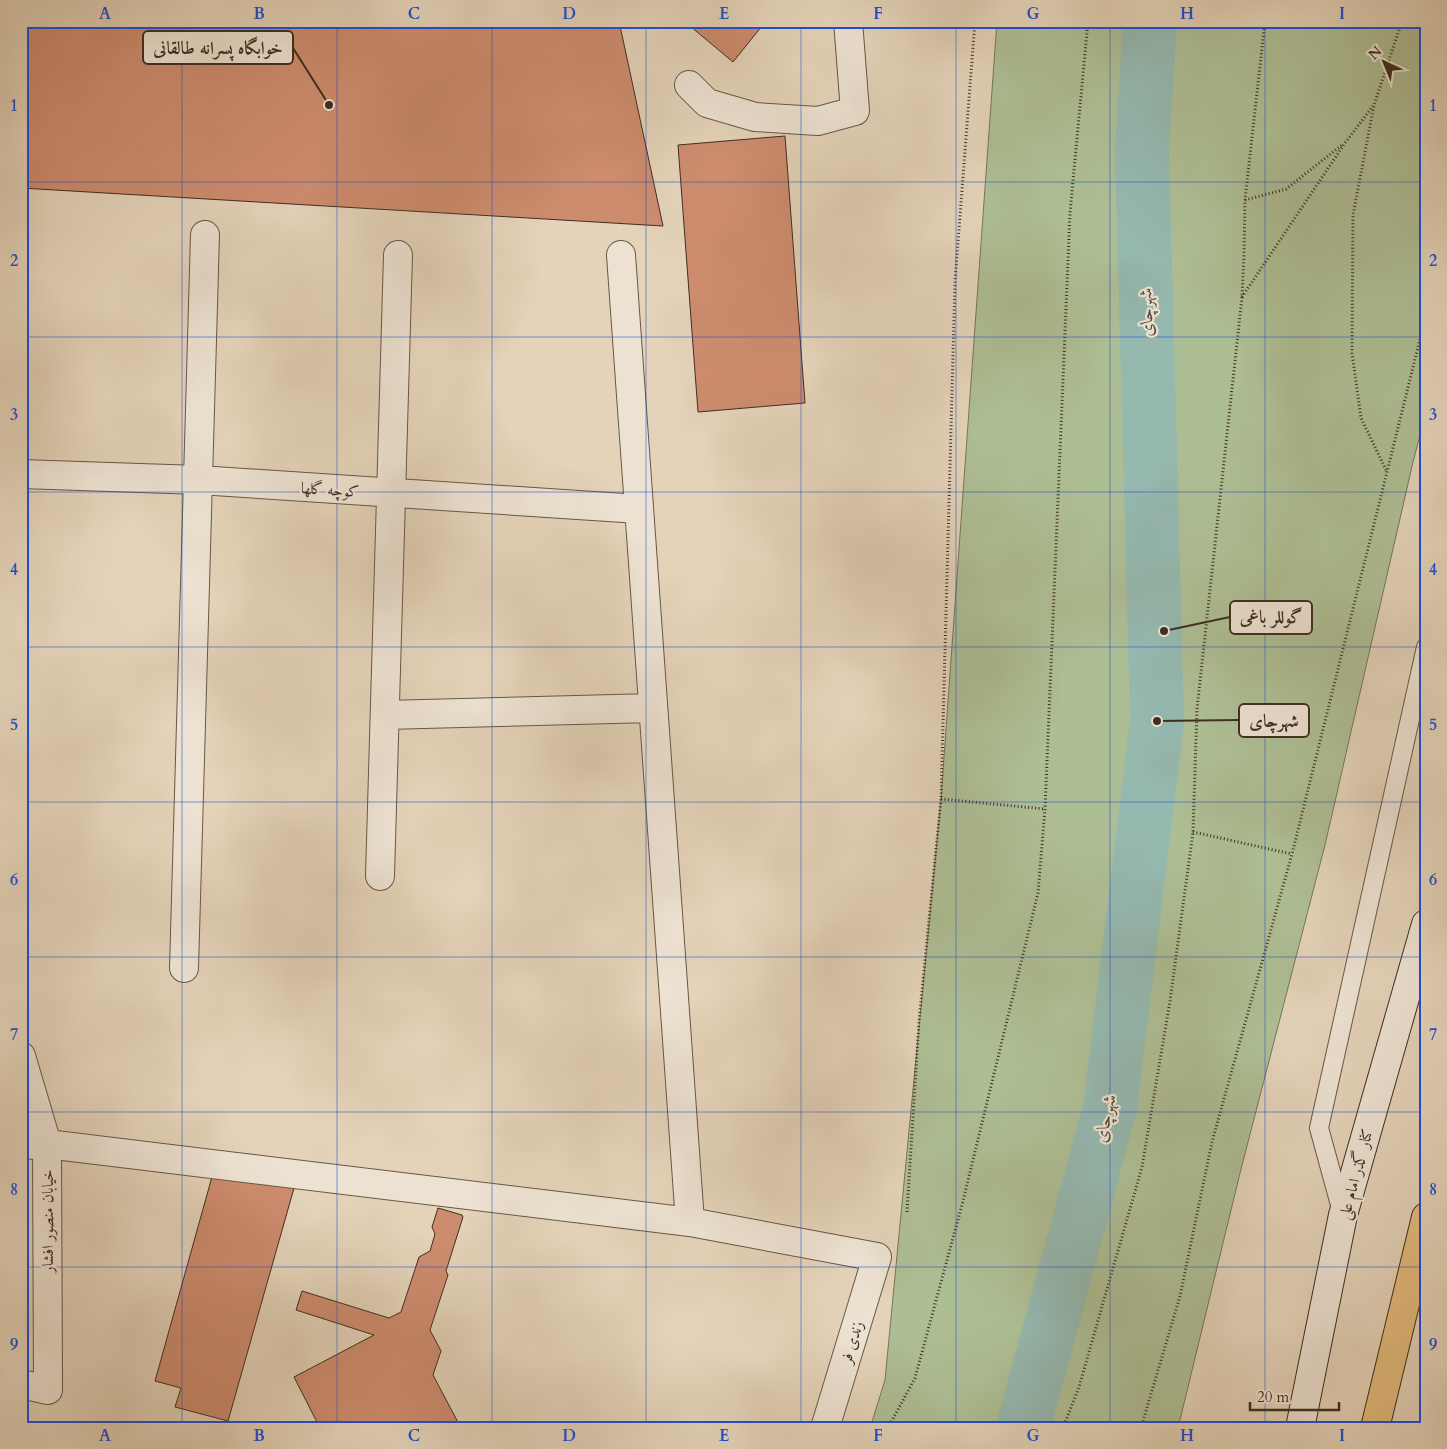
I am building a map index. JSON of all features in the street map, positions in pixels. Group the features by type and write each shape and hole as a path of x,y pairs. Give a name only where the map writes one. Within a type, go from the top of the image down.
{"highway":[{"path":"1375,1428 1426,1217"}],"street":[{"path":"689,85 707,103 754,117 818,122 855,111 848,21"},
{"path":"184,968 205,235"},
{"path":"380,876 398,255"},
{"path":"34,1144 690,1222 621,255"},
{"name":"کوچه گلها","path":"21,474 198,480 639,509"},
{"path":"385,715 653,708"},
{"name":"کنار گذر امام علی","path":"1303,1415 1343,1215 1426,924"},
{"name":"خیابان منصور افشار","path":"21,1056 34,1144 48,1390 21,1384"},
{"name":"زندی فر","path":"690,1222 877,1257 825,1428"}],"lane":[{"path":"1343,1215 1319,1128 1426,648"},
{"path":"1289,1428 1303,1415"}],"path":[{"path":"907,1212 919,1021 941,799 955,281 975,21"},
{"path":"888,1428 915,1378 963,1201 1038,893 1045,809 1070,213 1088,21"},
{"path":"1063,1428 1080,1387 1142,1167 1170,1001 1192,832 1197,709 1242,297 1245,200 1264,21"},
{"path":"1387,471 1361,418 1352,353 1353,215 1374,105 1399,30 1400,21"},
{"path":"1242,297 1345,143 1374,105"},
{"path":"1245,200 1286,189 1345,143"},
{"path":"1141,1428 1180,1296 1212,1142 1292,854 1426,315"},
{"path":"941,799 1045,809"},
{"path":"1192,832 1292,854"}],"green space":[{"path":"997,21 1426,21 1426,412 1325,845 1241,1169 1178,1428 870,1428 885,1380 941,799"}],"building":[{"path":"21,21 619,21 663,226 21,188"},
{"path":"684,21 766,21 733,62"},
{"path":"785,136 805,403 698,412 678,145"},
{"path":"215,1166 294,1188 228,1421 175,1407 181,1388 155,1381"},
{"path":"438,1208 462,1215 463,1217 446,1271 448,1275 430,1330 441,1351 433,1375 461,1428 320,1428 294,1377 374,1335 296,1310 302,1291 389,1318 401,1312 419,1257 430,1251 435,1234 432,1227"}],"waterway":[{"name":"شهرچای","path":"1023,1428 1110,1108 1157,721 1142,151 1150,21"}],"place":[{"name":"خوابگاه پسرانه طالقانی","path":"329,105"},
{"name":"گوللر باغی","path":"1164,631"},
{"name":"شهرچای","path":"1157,721"}]}
